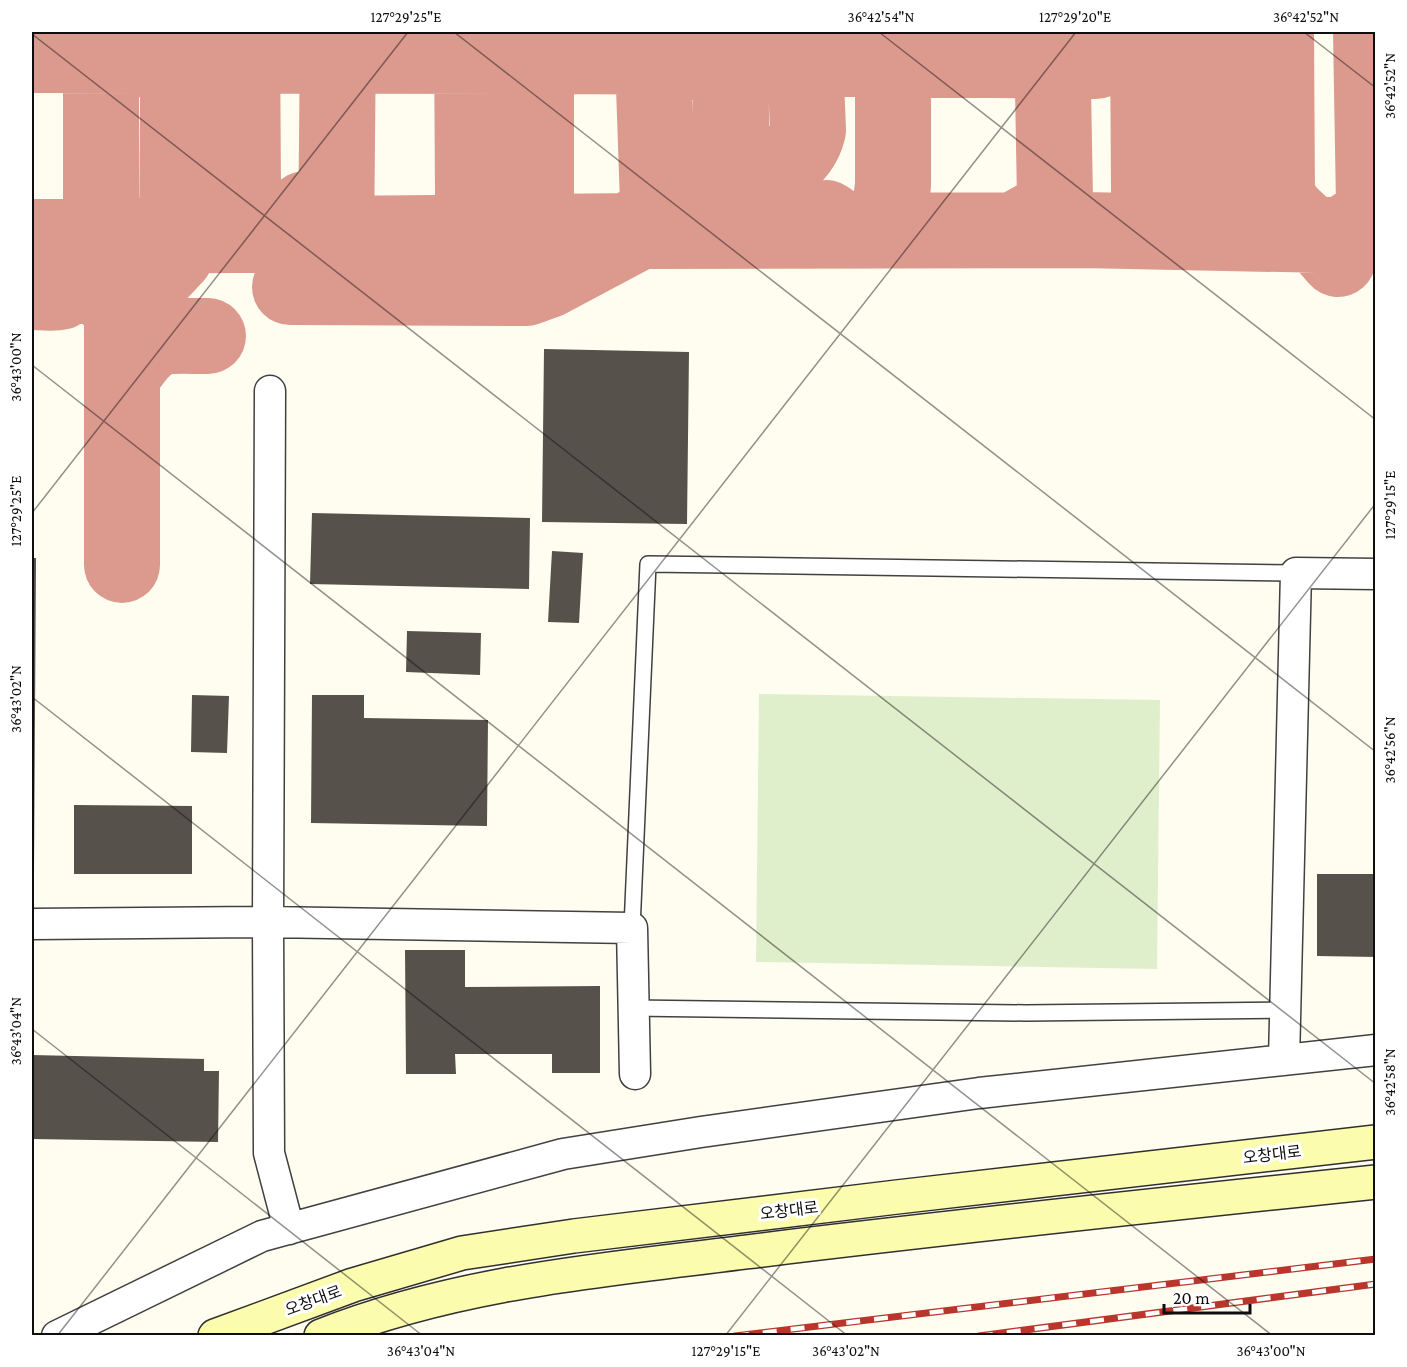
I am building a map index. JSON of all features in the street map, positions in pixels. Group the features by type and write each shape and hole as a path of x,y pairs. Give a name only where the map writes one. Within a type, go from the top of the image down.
{"main road":[{"name":"오창대로","path":"215,1335 353,1285 462,1253 574,1236 816,1206 1376,1142"},
{"path":"321,1335 367,1317 472,1290 576,1274 910,1232 1376,1182"}],"street":[{"path":"270,391 269,1153 289,1229"},
{"path":"1284,1060 1296,573 1376,574"},
{"path":"32,924 268,922 632,928 635,1074"},
{"path":"57,1335 262,1236 563,1154 979,1093 1376,1050"}],"lane":[{"path":"632,928 648,564 1296,573"},
{"path":"632,1008 1026,1013 1285,1010"}],"green space":[{"path":"759,694 1160,700 1157,969 756,962"}],"building":[{"path":"544,349 689,352 687,524 542,522"},
{"path":"312,513 530,518 529,589 310,584"},
{"path":"552,551 583,553 579,623 548,622"},
{"path":"32,558 36,558 34,869 32,869"},
{"path":"407,631 481,633 480,675 406,672"},
{"path":"192,695 229,696 227,753 191,752"},
{"path":"312,695 364,695 364,718 488,720 487,826 311,823"},
{"path":"74,805 192,806 192,874 74,874"},
{"path":"1317,874 1376,874 1376,957 1317,956"},
{"path":"405,950 465,950 465,987 600,986 600,1073 552,1073 552,1054 455,1054 456,1074 406,1074"},
{"path":"32,1055 204,1059 204,1071 219,1071 218,1142 32,1139"}],"taxiway":[{"path":"101,32 101,236 108,261 124,281"},
{"path":"242,32 243,192 250,211 274,235 291,224 305,209"},
{"path":"338,32 336,249 344,263 359,277"},
{"path":"472,32 473,195 484,210 507,233 515,226 536,197 536,32"},
{"path":"708,224 725,213 732,198 730,32"},
{"path":"290,287 526,288 548,280 640,231 781,166 798,151 808,130 804,32"},
{"path":"826,218 837,226 853,230 877,224 890,209 893,185 893,32"},
{"path":"1015,230 1040,216 1055,200 1052,32"},
{"path":"1148,32 1149,192 1166,215 1190,232 1216,202 1212,32"},
{"path":"1276,32 1277,197 1288,213 1306,230 1317,235 1338,259"},
{"path":"1342,235 1366,219 1374,205 1371,32"},
{"path":"32,292 57,293 72,285 81,284 97,287 110,297 123,318 125,309 175,256 177,247 178,91 166,69 157,61 146,56 159,52 174,35"},
{"path":"629,231 650,217 658,203 654,87 674,63 688,57 672,50 661,38"},
{"path":"32,55 571,56 1096,61"},
{"path":"32,237 640,231 1082,230 1376,236"},
{"path":"122,565 122,297 128,266"},
{"path":"123,374 142,350 158,339 208,336"}],"railway":[{"path":"735,1336 1376,1259"},
{"path":"979,1336 1376,1284"}]}
